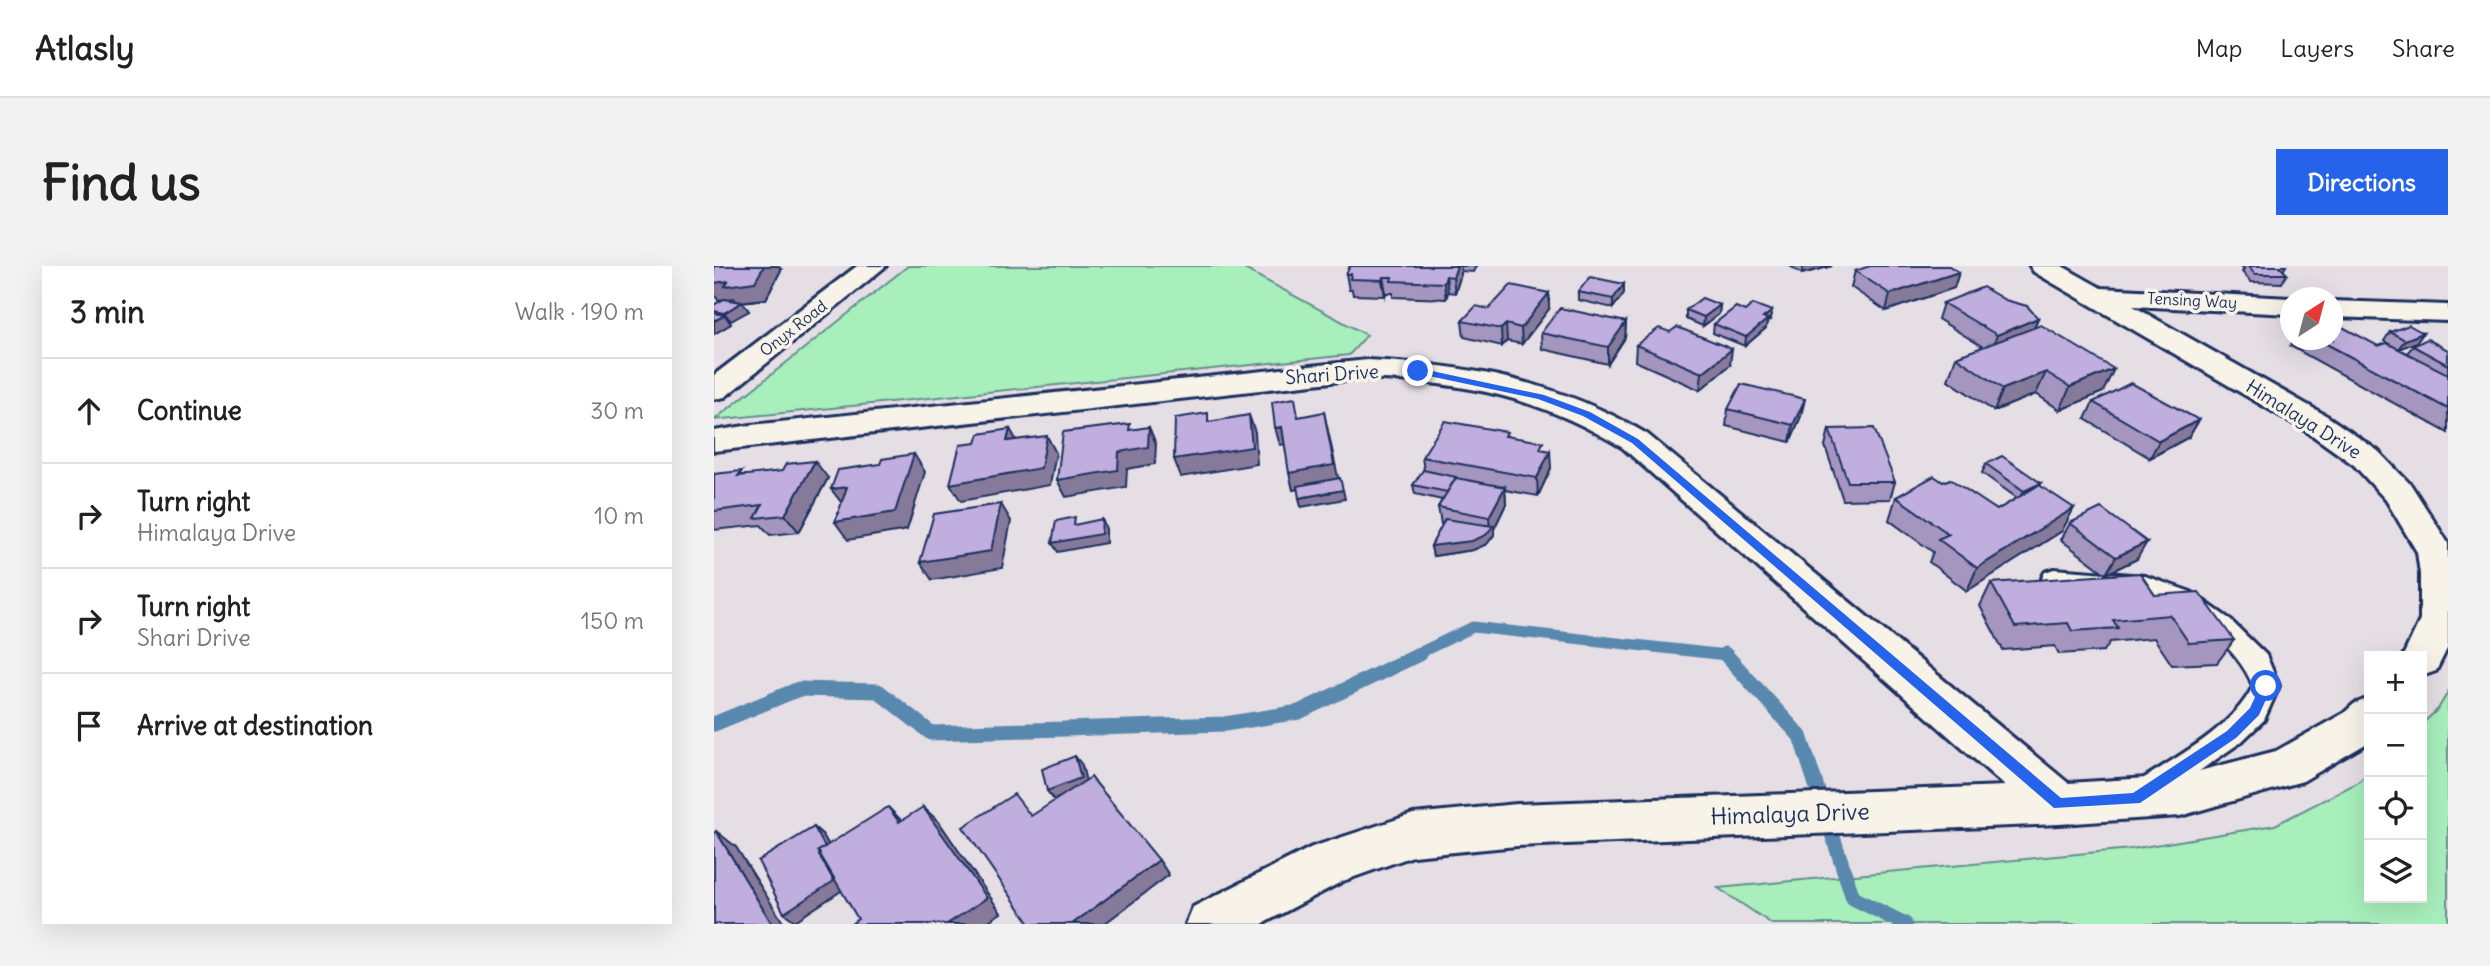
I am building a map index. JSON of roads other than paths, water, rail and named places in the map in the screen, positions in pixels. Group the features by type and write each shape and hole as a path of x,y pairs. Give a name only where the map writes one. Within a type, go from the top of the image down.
{"street":[{"name":"Onyx Road","path":"714,390 873,266"},
{"name":"Himalaya Drive","path":"2043,266 2316,423 2366,458 2399,493 2441,550 2440,620 2426,651"},
{"name":"Tensing Way","path":"2093,296 2280,305"},
{"path":"2343,309 2448,313"},
{"name":"Shari Drive","path":"714,442 765,434 1367,369 1418,371 1540,397 1587,414 1635,441 2059,804"},
{"name":"Himalaya Drive","path":"1211,924 1329,863 1413,835 1517,825 2059,804 2180,796 2287,767 2364,721"}],"lane":[{"path":"2054,578 2145,584 2175,595 2219,625 2258,662 2266,686 2254,712 2231,734 2135,799"}],"waterway":[{"path":"1415,655 1473,627 1726,655"},
{"path":"714,724 799,689 878,691 931,733 1225,724 1299,712 1419,654"},
{"path":"1726,655 1800,736 1853,898 1905,924"}]}
